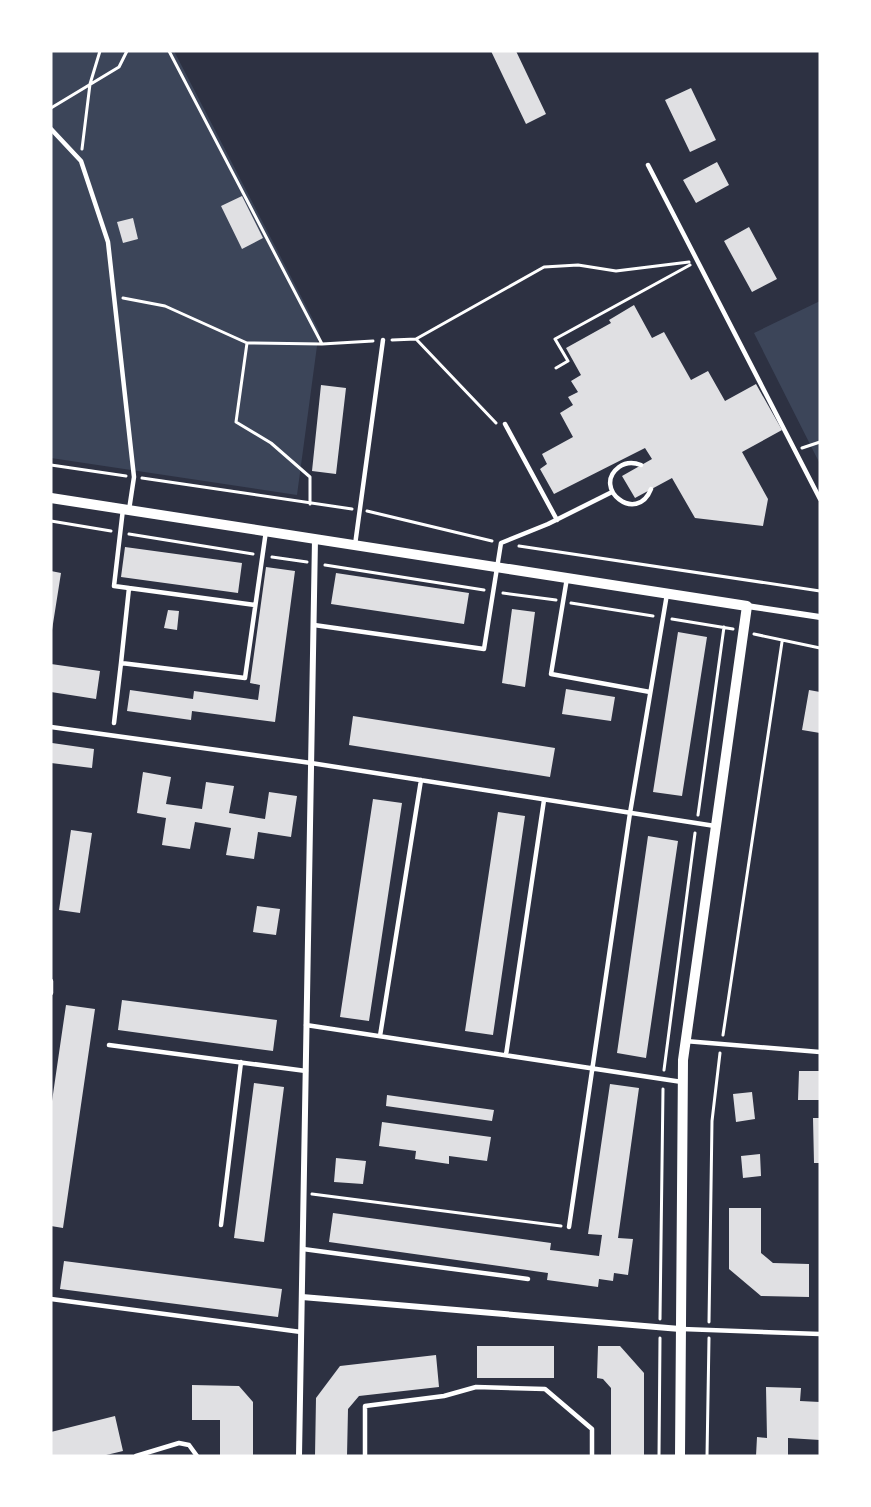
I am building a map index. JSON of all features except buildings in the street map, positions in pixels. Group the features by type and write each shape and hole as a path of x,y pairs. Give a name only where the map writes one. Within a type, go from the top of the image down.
{"street":[{"path":"51,498 820,617"},
{"path":"299,1456 315,539"},
{"path":"680,1456 682,1082 685,1041 747,606"},
{"path":"302,1297 681,1329"}],"lane":[{"path":"51,129 81,161 108,242 134,477 121,532 114,586 255,605"},
{"path":"648,165 820,499"},
{"path":"355,545 383,340"},
{"path":"505,424 556,520"},
{"path":"641,465 634,462 623,464 615,470 610,480 612,492 619,500 629,504 640,503 648,496 651,489"},
{"path":"314,625 484,649 501,543 556,520 612,492"},
{"path":"121,663 245,678 266,531"},
{"path":"567,578 551,674 650,692"},
{"path":"114,723 129,588"},
{"path":"569,1227 630,813 666,594"},
{"path":"51,727 311,763 716,826"},
{"path":"380,1036 421,780"},
{"path":"506,1055 544,800"},
{"path":"51,981 51,991"},
{"path":"306,1025 682,1082"},
{"path":"685,1041 820,1052"},
{"path":"109,1045 306,1071"},
{"path":"220,1225 241,1062"},
{"path":"303,1249 528,1279"},
{"path":"51,1299 301,1332"},
{"path":"681,1329 820,1334"},
{"path":"365,1456 365,1406 444,1396 476,1388 545,1389 592,1429 592,1456"},
{"path":"136,1456 179,1443 189,1446 196,1456"}],"path":[{"path":"81,161 90,84 100,51"},
{"path":"51,108 119,68 127,51"},
{"path":"169,51 322,344"},
{"path":"114,296 165,306 247,343 322,344 416,339 544,267 578,265 616,271 696,261"},
{"path":"556,368 568,361 555,339 696,261"},
{"path":"416,339 500,427 505,424"},
{"path":"247,343 236,422 271,443 310,477 310,504"},
{"path":"795,450 820,442"},
{"path":"51,465 361,510 501,543 820,591"},
{"path":"51,521 663,617 820,648"},
{"path":"304,1193 569,1227"}],"shaded area":[{"path":"51,51 174,51 319,331 297,495 51,458"},
{"path":"820,301 820,464 754,333"}]}
